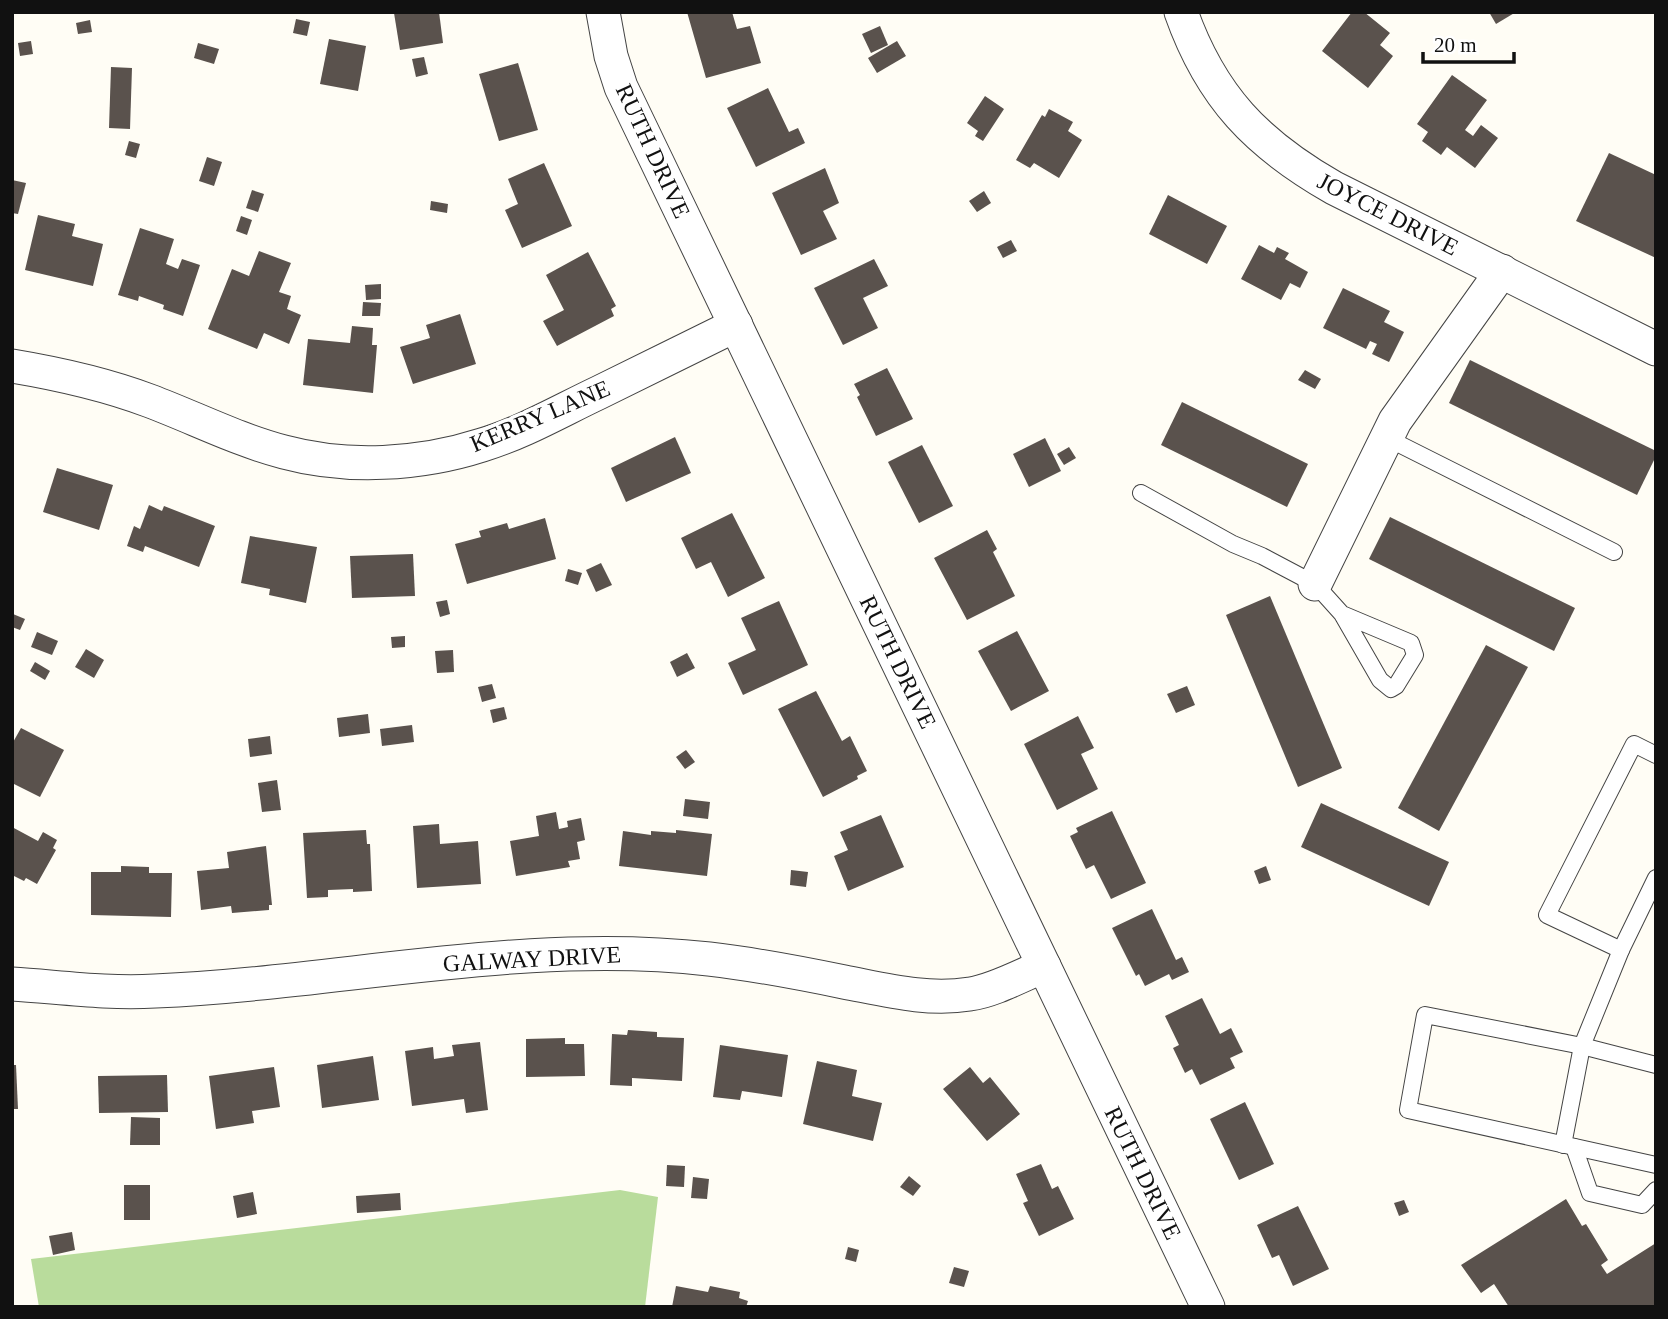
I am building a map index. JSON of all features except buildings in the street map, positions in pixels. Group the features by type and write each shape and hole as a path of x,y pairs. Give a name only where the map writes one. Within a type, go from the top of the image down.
{"street":[{"name":"RUTH DRIVE","path":"603,12 611,56 621,87 1208,1307"},
{"name":"JOYCE DRIVE","path":"1181,12 1208,74 1231,106 1265,142 1298,167 1334,188 1656,348"},
{"path":"1315,584 1395,421 1502,271"},
{"name":"KERRY LANE","path":"12,366 78,377 285,452 318,459 383,463 436,456 483,445 536,423 736,325"},
{"name":"GALWAY DRIVE","path":"12,984 151,992 316,979 424,964 570,953 620,953 709,959 907,995 944,998 974,994 1044,966"}],"lane":[{"path":"1387,438 1614,552"},
{"path":"1141,493 1233,544 1315,584 1342,614 1380,680 1391,689 1396,686 1415,655 1411,643 1342,614"},
{"path":"1621,950 1547,915 1634,744 1656,755"},
{"path":"1656,878 1621,950 1582,1046 1569,1146 1590,1193 1642,1205 1656,1190"},
{"path":"1656,1065 1582,1046 1425,1015 1408,1110 1656,1165"}],"green space":[{"path":"620,1190 658,1197 645,1307 39,1307 31,1259"}]}
